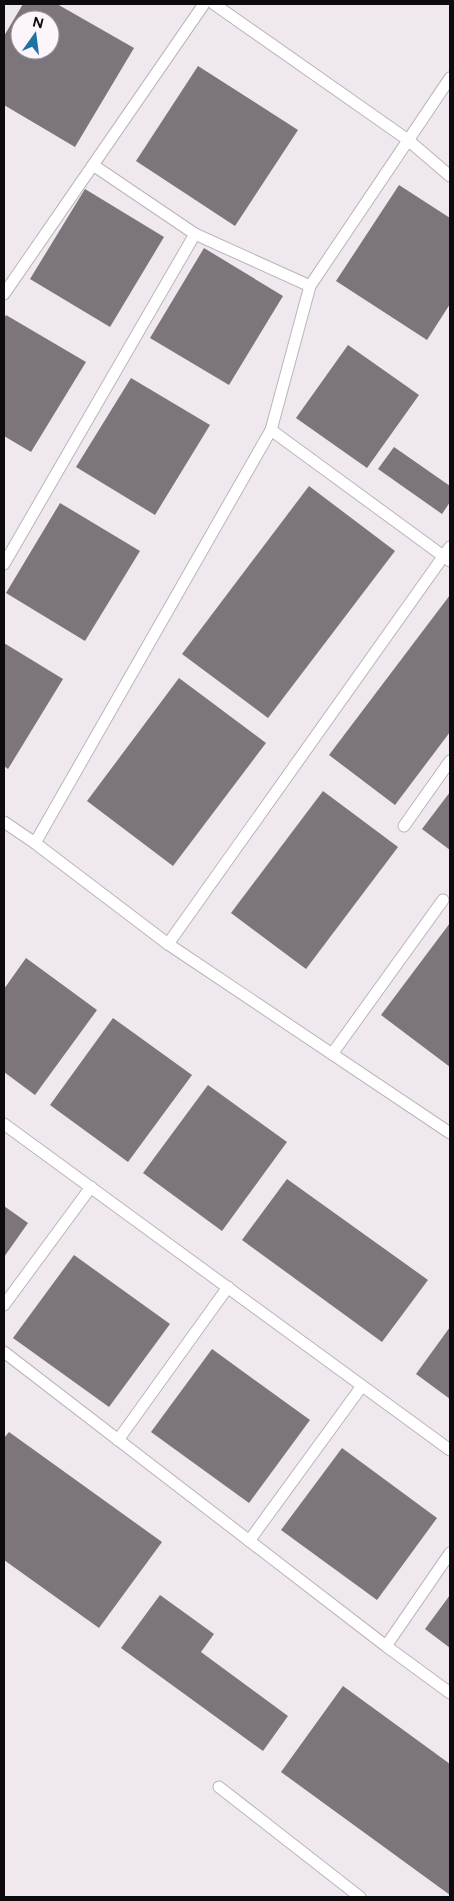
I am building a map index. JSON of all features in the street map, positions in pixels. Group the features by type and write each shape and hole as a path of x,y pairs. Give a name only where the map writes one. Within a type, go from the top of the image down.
{"lane":[{"path":"4,294 204,4"},
{"path":"214,4 408,140 450,176"},
{"path":"35,843 271,430 310,286 450,78"},
{"path":"93,165 195,234 310,286"},
{"path":"4,564 195,234"},
{"path":"168,944 448,555 271,430"},
{"path":"404,826 450,761"},
{"path":"4,822 35,843 168,944 450,1133"},
{"path":"332,1054 443,900"},
{"path":"4,1124 450,1450"},
{"path":"4,1305 91,1187"},
{"path":"118,1440 228,1287"},
{"path":"4,1352 386,1646 450,1693"},
{"path":"249,1541 362,1386"},
{"path":"386,1646 450,1553"},
{"path":"219,1787 360,1897"}],"building":[{"path":"23,4 57,4 134,48 75,147 4,105 4,36 10,26 10,60 60,60 60,10 19,10"},
{"path":"198,66 298,130 235,226 136,161"},
{"path":"399,185 450,218 450,304 427,340 336,281"},
{"path":"85,189 164,237 110,327 30,279"},
{"path":"204,248 283,296 229,385 150,338"},
{"path":"6,315 86,362 31,452 4,436 4,319"},
{"path":"348,345 419,395 367,468 296,418"},
{"path":"131,378 210,425 155,515 76,467"},
{"path":"394,447 450,486 450,502 442,514 378,469"},
{"path":"309,486 395,551 268,718 182,654"},
{"path":"60,503 140,551 85,641 6,593"},
{"path":"450,595 450,732 395,805 329,755"},
{"path":"4,643 63,679 8,769 4,766"},
{"path":"179,678 266,743 173,866 87,801"},
{"path":"323,791 398,847 306,969 231,913"},
{"path":"450,792 450,850 422,829"},
{"path":"450,923 450,1067 381,1015"},
{"path":"26,958 97,1010 35,1095 4,1072 4,989"},
{"path":"113,1018 192,1075 128,1162 50,1105"},
{"path":"208,1085 287,1142 222,1231 143,1173"},
{"path":"287,1179 428,1280 382,1342 242,1240"},
{"path":"4,1206 28,1223 4,1257"},
{"path":"74,1255 170,1324 109,1407 13,1338"},
{"path":"450,1327 450,1399 416,1374"},
{"path":"212,1349 310,1420 249,1503 151,1432"},
{"path":"9,1432 162,1542 99,1628 4,1560 4,1438"},
{"path":"342,1448 437,1518 377,1600 281,1530"},
{"path":"160,1595 214,1634 201,1652 288,1716 263,1751 121,1648"},
{"path":"450,1595 450,1648 425,1629"},
{"path":"343,1686 450,1764 450,1895 281,1772"}]}
